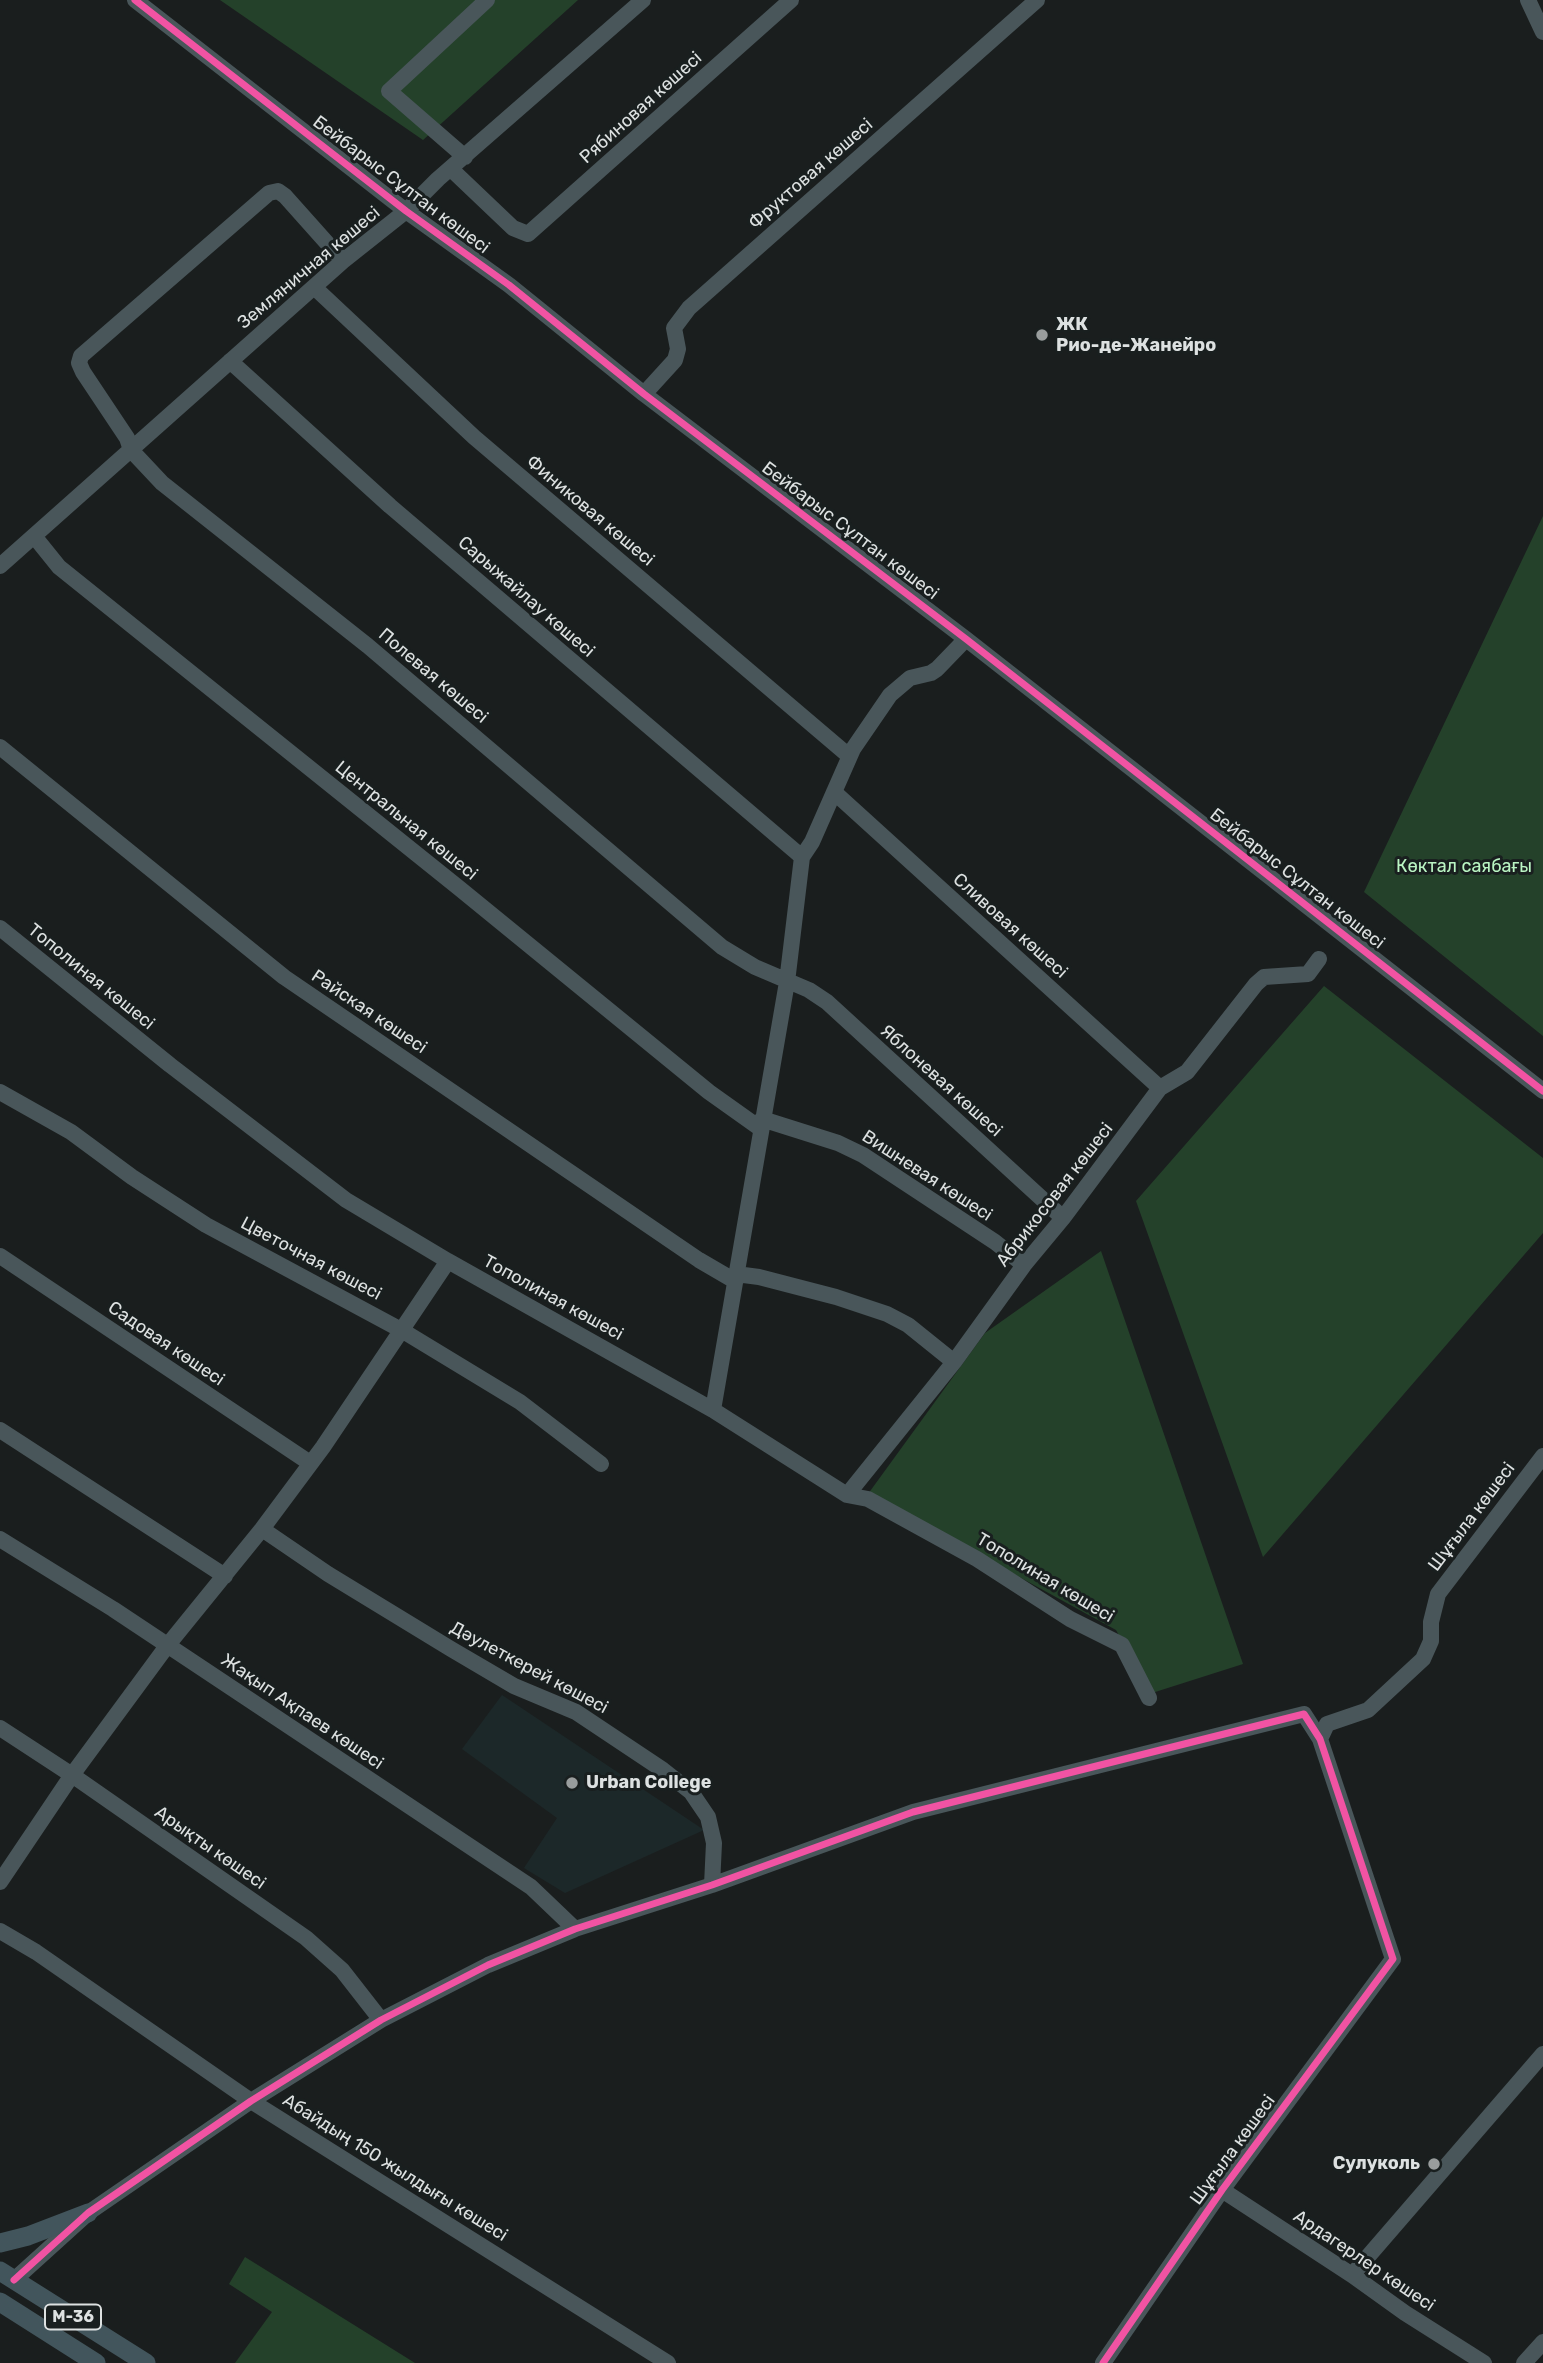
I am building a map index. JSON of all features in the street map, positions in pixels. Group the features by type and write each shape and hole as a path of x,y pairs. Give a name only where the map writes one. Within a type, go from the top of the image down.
{"main road":[{"path":"0,2243 28,2236 88,2213"},
{"name":"M-36","path":"7,2276 146,2363"},
{"name":"M-36","path":"0,2302 96,2363"}],"street":[{"name":"Бейбарыс Сұлтан көшесі","path":"135,0 966,639 1543,1091"},
{"name":"Земляничная көшесі","path":"0,566 343,261 406,211 643,0"},
{"name":"Рябиновая көшесі","path":"451,169 513,228 528,234 792,0"},
{"name":"Фруктовая көшесі","path":"644,394 675,360 678,349 674,328 689,308 1037,0"},
{"path":"1528,0 1543,32"},
{"path":"465,157 389,91 484,1"},
{"name":"Полевая көшесі","path":"343,261 285,196 278,191 269,193 80,356 79,363 127,438 131,450 162,483 368,646 722,947 787,982"},
{"name":"Финиковая көшесі","path":"314,287 474,437 849,756"},
{"name":"Сарыжайлау көшесі","path":"230,361 390,506 802,857"},
{"name":"Центральная көшесі","path":"34,536 59,567 709,1093 761,1124"},
{"path":"713,1410 787,982 802,857 812,842 849,756 890,695 910,678 937,669 966,639"},
{"name":"Райская көшесі","path":"0,747 284,977 699,1260 736,1278"},
{"name":"Сливовая көшесі","path":"834,792 1160,1088"},
{"name":"Тополиная көшесі","path":"0,928 170,1065 346,1200 448,1261 713,1410 847,1495 868,1499 977,1559 1070,1619 1122,1645 1149,1698"},
{"name":"Абрикосовая көшесі","path":"847,1495 954,1362 1024,1265 1063,1218 1160,1088 1186,1072 1264,977 1308,974 1319,959"},
{"name":"Яблоневая көшесі","path":"787,982 809,990 827,1002 1063,1218"},
{"name":"Цветочная көшесі","path":"0,1092 71,1132 132,1177 206,1225 403,1331 520,1402 601,1464"},
{"name":"Вишневая көшесі","path":"761,1124 838,1143 863,1155 995,1242 1024,1265"},
{"name":"Садовая көшесі","path":"0,1256 310,1464"},
{"path":"0,1882 72,1775 167,1646 262,1529 310,1464 403,1331 448,1261"},
{"path":"736,1278 772,1280 887,1314 908,1325 954,1362"},
{"path":"0,1430 225,1576"},
{"name":"Шұғыла көшесі","path":"1104,2363 1222,2190 1393,1959 1320,1739 1326,1724 1368,1710 1423,1659 1431,1641 1431,1622 1438,1594 1543,1456"},
{"name":"Дәулеткерей көшесі","path":"262,1529 328,1574 514,1686 576,1713 663,1770 691,1792 708,1817 715,1843 712,1885"},
{"name":"Жақып Ақпаев көшесі","path":"0,1539 531,1887 575,1930"},
{"path":"7,2276 88,2213 251,2101 381,2020 488,1965 575,1930 712,1885 913,1812 1304,1714 1320,1739"},
{"name":"Арықты көшесі","path":"0,1728 306,1938 342,1970 381,2020"},
{"name":"Абайдың 150 жылдығы көшесі","path":"0,1931 48,1960 251,2101 668,2363"},
{"path":"1352,2275 1543,2054"},
{"name":"Ардагерлер көшесі","path":"1222,2190 1484,2363"},
{"path":"1524,2363 1543,2342"}],"shaded area":[{"name":"Urban College","path":"502,1695 704,1830 565,1893 524,1868 557,1818 462,1749"}],"green space":[{"path":"220,0 578,0 423,140"},
{"name":"Көктал саябағы","path":"1543,516 1543,1036 1364,892"},
{"path":"1324,986 1543,1158 1543,1233 1263,1557 1136,1201"},
{"path":"1101,1251 1243,1664 1152,1693 1116,1630 868,1494 985,1333"},
{"path":"245,2257 415,2363 235,2363 272,2312 229,2284"}],"cycle path":[{"path":"135,0 966,639 1543,1091"},
{"path":"14,2280 88,2213 251,2101 381,2020 488,1965 575,1929 712,1885 913,1812 1304,1714 1320,1739 1393,1959 1222,2190 1103,2363"}],"place":[{"name":"ЖК Рио-де-Жанейро","path":"1042,335"},
{"name":"Urban College","path":"572,1783"},
{"name":"Сулуколь","path":"1434,2164"}]}
